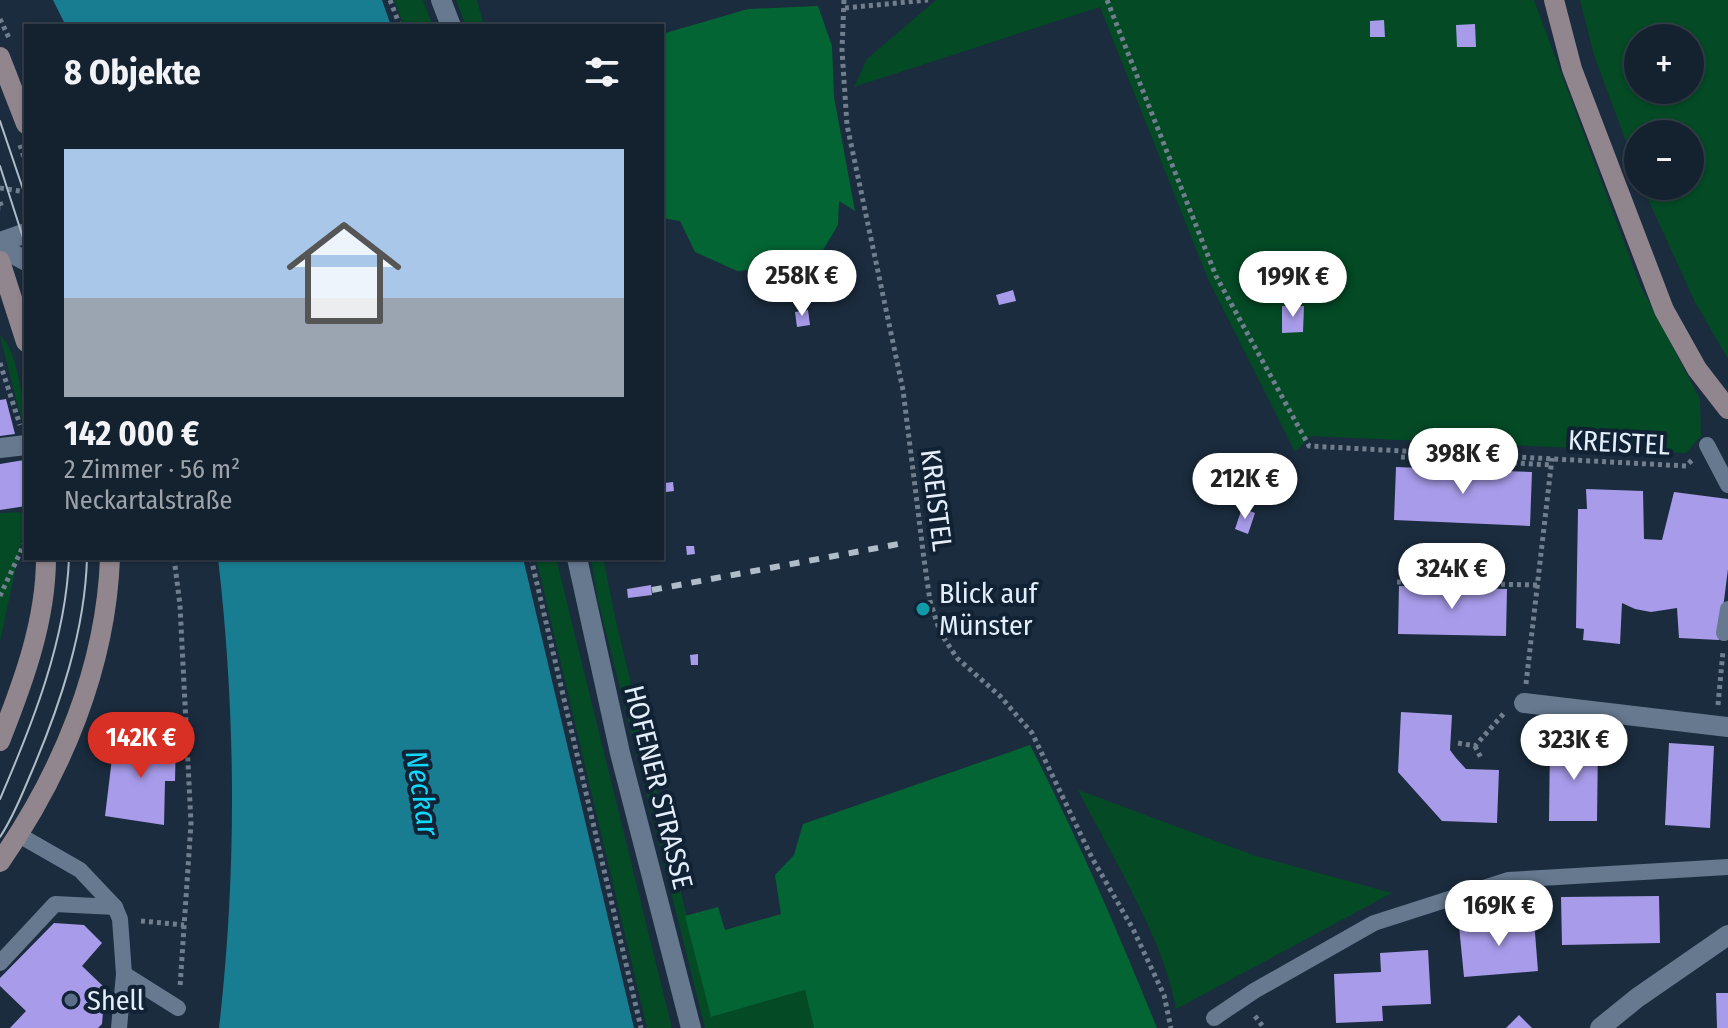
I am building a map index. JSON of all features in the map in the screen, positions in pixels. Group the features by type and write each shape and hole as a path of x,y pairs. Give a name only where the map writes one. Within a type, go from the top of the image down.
{"main road":[{"path":"1554,0 1572,69 1664,310 1697,369 1728,409"},
{"path":"0,57 24,119"},
{"path":"0,261 22,309"},
{"path":"0,741 34,644 46,578 46,560"},
{"path":"0,862 19,835 71,735 86,697 109,589 110,560"}],"street":[{"path":"441,0 450,24"},
{"path":"0,244 24,234"},
{"path":"0,244 24,260"},
{"path":"0,448 24,439"},
{"name":"HOFENER STRASSE","path":"577,560 620,753 691,1028"},
{"path":"1525,696 1722,727"},
{"path":"1600,1028 1637,998 1728,935"}],"lane":[{"path":"1707,445 1728,485"},
{"path":"1724,633 1728,609"},
{"path":"19,835 80,870 118,913 124,974 119,1028"},
{"path":"1214,1018 1254,991 1374,923 1508,880 1728,867"},
{"path":"0,963 55,904 118,913"},
{"path":"124,974 178,1008"}],"path":[{"path":"390,0 399,24"},
{"name":"KREISTEL","path":"844,0 843,66 847,125 903,390 930,601 940,632 957,658 1000,696 1032,733 1092,858 1133,929 1164,995 1171,1028"},
{"path":"845,8 928,0"},
{"name":"KREISTEL","path":"1107,0 1216,276 1309,446 1552,462 1686,466 1707,445"},
{"path":"0,188 24,192"},
{"path":"0,363 24,439"},
{"path":"1401,457 1552,462 1525,696 1475,746"},
{"path":"0,596 24,544"},
{"path":"174,560 180,605 191,823 178,1008"},
{"path":"531,560 641,1028"},
{"path":"1397,582 1537,585"},
{"path":"1722,727 1724,633"},
{"path":"1458,743 1475,746"},
{"path":"1475,746 1482,760"},
{"path":"118,913 184,925"}],"green space":[{"path":"394,0 423,0 432,24 403,24"},
{"path":"456,0 477,0 483,24 465,24"},
{"path":"936,0 1534,0 1640,285 1700,399 1701,436 1686,453 1311,436 1295,452 1208,279 1100,7 854,87 867,59"},
{"path":"1580,0 1728,0 1728,359 1695,302 1648,200 1704,200 1704,120 1624,120 1624,136 1594,55"},
{"path":"818,6 832,46 834,97 855,211 839,201 838,225 820,255 784,267 737,271 695,252 680,221 664,218 664,33 748,9"},
{"path":"0,336 6,341 14,361 24,407 24,418 21,418"},
{"path":"24,512 24,529 0,642 0,513"},
{"path":"536,560 556,560 672,1028 647,1028"},
{"path":"591,560 603,560 711,1017 805,990 814,1028 705,1028 598,600"},
{"path":"1030,745 1096,885 1157,1028 814,1028 805,990 711,1017 685,916 718,907 725,930 781,914 775,875 794,855 803,824"},
{"path":"1078,790 1256,856 1392,893 1176,1009 1161,955 1149,926"}],"water":[{"path":"53,0 382,0 390,24 65,24"},
{"name":"Neckar","path":"218,560 523,560 634,1028 219,1028 229,911 232,793 224,617"}],"building":[{"path":"1384,20 1385,37 1370,37 1370,21"},
{"path":"1475,24 1476,47 1457,47 1456,25"},
{"path":"1013,290 1016,301 999,305 996,295"},
{"path":"1282,306 1304,306 1303,332 1282,333"},
{"path":"808,310 810,325 797,327 795,312"},
{"path":"6,399 15,434 0,436 0,400"},
{"path":"24,460 24,506 0,510 0,464"},
{"path":"1396,467 1532,472 1530,526 1394,520"},
{"path":"673,482 674,491 666,492 665,483"},
{"path":"1586,489 1643,491 1644,539 1662,540 1674,492 1728,499 1728,569 1719,640 1679,638 1677,608 1651,612 1622,603 1620,644 1583,640 1584,629 1576,628 1578,509 1587,509"},
{"path":"1242,508 1255,513 1248,534 1235,529"},
{"path":"686,546 694,546 695,554 687,555"},
{"path":"651,585 652,595 628,598 627,589"},
{"path":"1399,586 1507,589 1506,636 1398,634"},
{"path":"698,654 698,665 691,665 690,655"},
{"path":"1401,712 1452,715 1450,750 1456,758 1466,769 1499,770 1497,823 1442,821 1398,772"},
{"path":"151,736 176,737 175,781 165,781 164,825 105,816 114,742 151,744"},
{"path":"1550,742 1598,742 1597,821 1549,821"},
{"path":"1669,743 1714,746 1710,828 1665,825"},
{"path":"1659,896 1660,943 1562,945 1561,897"},
{"path":"1534,920 1538,971 1464,977 1459,926"},
{"path":"54,923 84,925 102,943 82,966 105,988 102,1024 98,1028 10,1028 26,1011 0,986 0,978"},
{"path":"1428,950 1431,1004 1382,1006 1383,1021 1336,1023 1334,974 1381,972 1380,953"},
{"path":"1716,993 1728,993 1728,1028 1717,1028"},
{"path":"1519,1015 1532,1028 1506,1028"}],"tram line":[{"path":"0,121 24,192"},
{"path":"0,166 24,241"},
{"path":"0,799 35,712 54,651 69,560"},
{"path":"0,837 21,796 61,694 82,613 87,560"}],"railway":[{"path":"652,590 904,543"}],"place":[{"name":"Blick auf Münster","path":"923,609"},
{"name":"Shell","path":"71,1000"}]}
